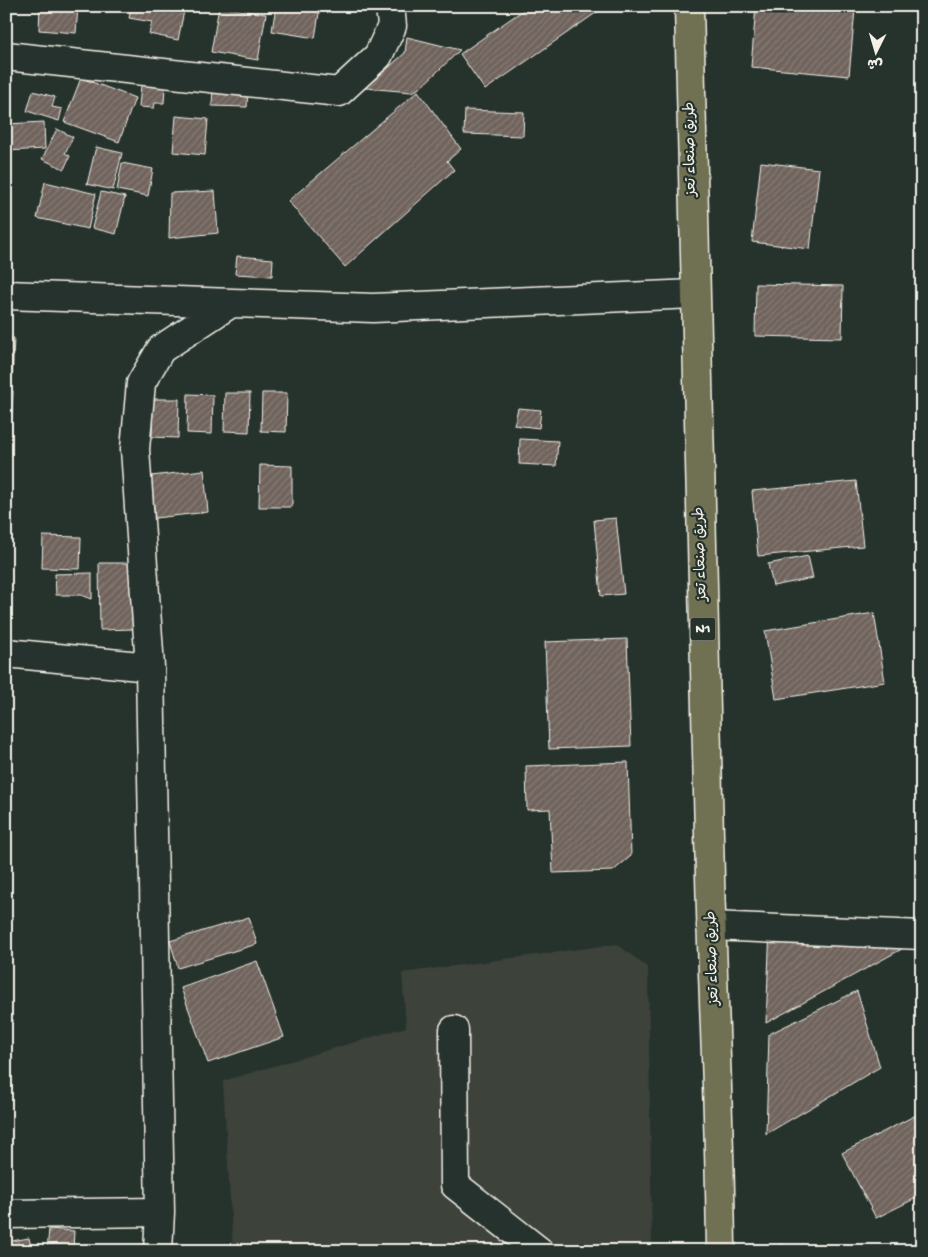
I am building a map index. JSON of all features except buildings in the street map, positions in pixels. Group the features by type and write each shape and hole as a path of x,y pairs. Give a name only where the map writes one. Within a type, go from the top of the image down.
{"highway":[{"name":"طريق صنعاء تعز","path":"689,6 694,294 711,926 721,1178 721,1251"}],"street":[{"path":"6,56 339,92 378,56 392,26 390,6"},
{"path":"6,294 373,308 694,294"},
{"path":"158,1251 160,1212 150,667 135,448 141,383 161,349 231,303"},
{"path":"6,654 150,667"},
{"path":"711,926 922,935"},
{"path":"454,1030 455,1186 539,1251"},
{"path":"6,1214 160,1212"}],"shaded area":[{"path":"617,944 648,968 652,1251 233,1251 223,1081 406,1027 402,973"}]}
